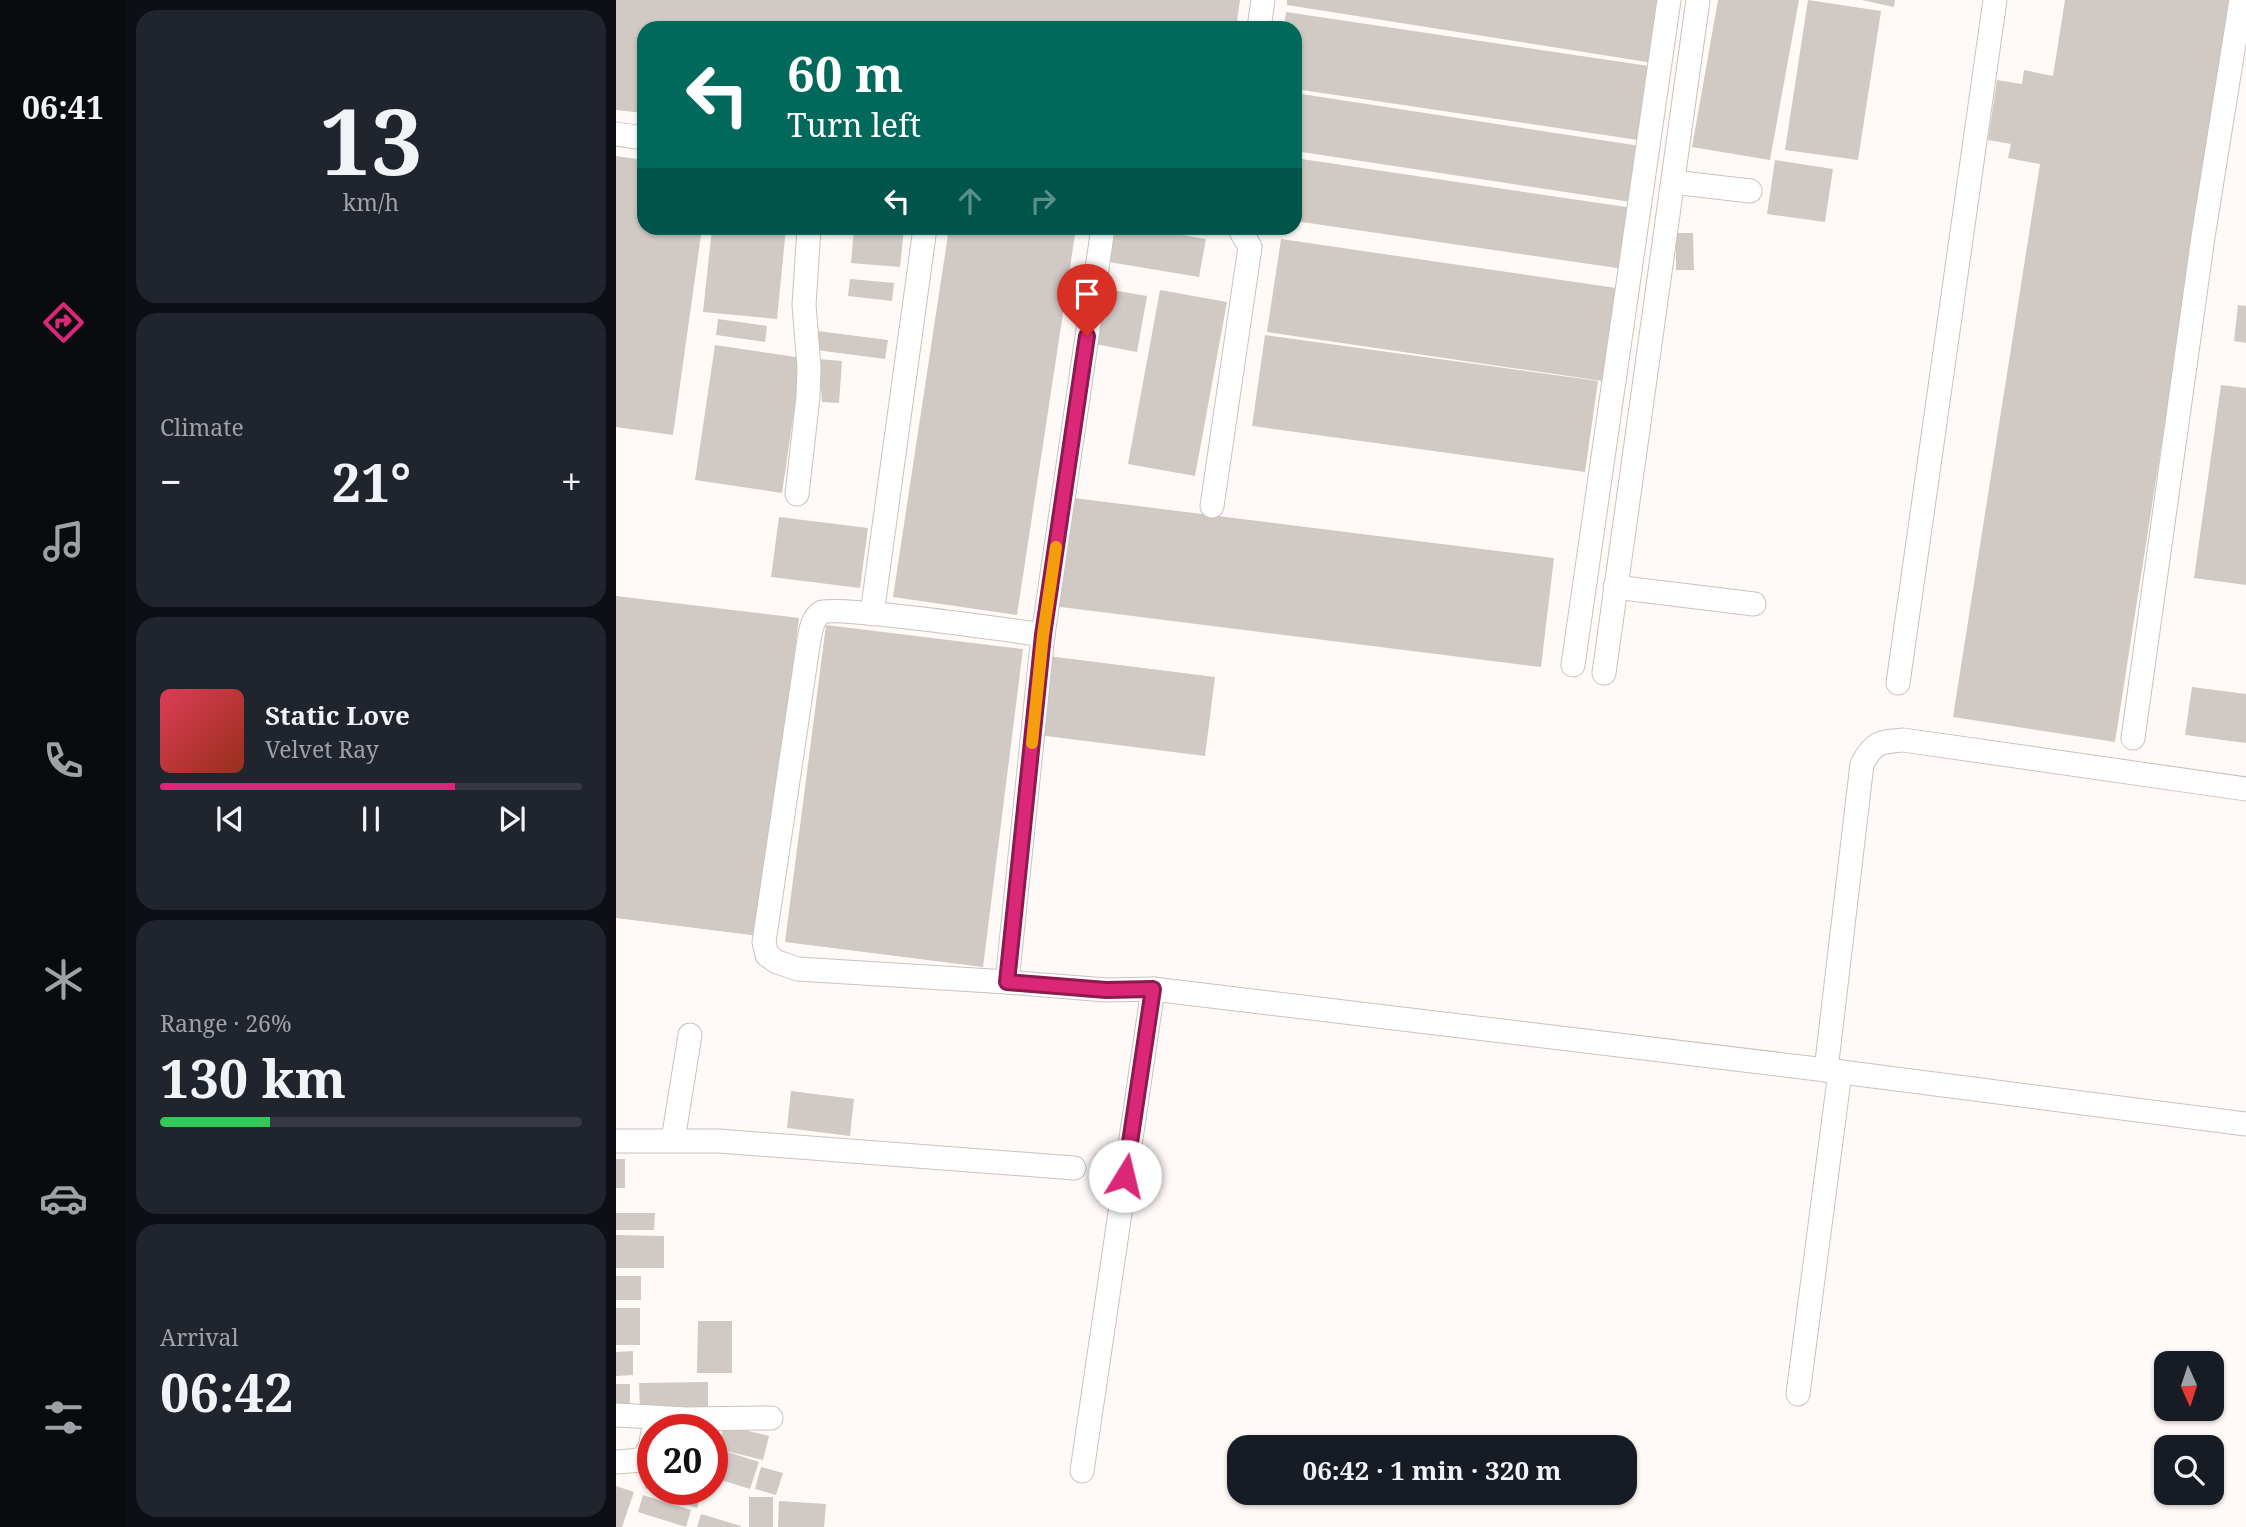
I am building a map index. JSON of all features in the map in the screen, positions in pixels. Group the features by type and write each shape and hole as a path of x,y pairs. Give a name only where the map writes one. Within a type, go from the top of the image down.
{"street":[{"path":"1260,21 1263,0"},
{"path":"1573,665 1669,0"},
{"path":"1604,673 1699,0"},
{"path":"1898,683 1995,0"},
{"path":"2133,738 2203,237 2241,0"},
{"path":"616,134 637,137"},
{"path":"1673,182 1750,191"},
{"path":"797,494 809,367 804,305 809,235"},
{"path":"872,614 924,235"},
{"path":"1007,982 1043,635 1102,235"},
{"path":"1212,506 1250,247 1243,235"},
{"path":"1615,587 1754,604"},
{"path":"1043,635 872,614 829,610 820,613 810,634 764,942 767,955 777,962 819,972 1106,990 1153,989 2246,1124"},
{"path":"1798,1394 1833,1071 1861,764 1870,749 1881,742 1903,740 2246,789"},
{"path":"1082,1471 1153,989"},
{"path":"673,1140 690,1035"},
{"path":"616,1140 719,1141 1074,1168"},
{"path":"616,1415 637,1421"},
{"path":"728,1419 771,1418"},
{"path":"616,1462 637,1460"}],"building":[{"path":"616,0 1240,0 1237,21 637,21 637,112 616,110"},
{"path":"1287,0 1663,0 1653,63 1287,5"},
{"path":"1718,0 1799,0 1770,160 1692,147"},
{"path":"1808,0 1881,11 1858,160 1785,150"},
{"path":"1862,0 1895,0 1894,7"},
{"path":"2065,0 2231,0 2115,742 1953,717 2040,164 2008,158 2011,144 1988,140 1997,80 2022,84 2024,70 2053,76"},
{"path":"1286,12 1649,66 1638,140 1302,90 1302,21 1285,21"},
{"path":"1302,94 1640,146 1631,202 1302,152"},
{"path":"616,156 637,159 637,235 701,235 673,435 616,427"},
{"path":"1302,159 1633,208 1624,269 1302,222"},
{"path":"1775,160 1833,169 1825,222 1767,214"},
{"path":"1676,233 1693,233 1694,270 1676,270"},
{"path":"711,235 785,235 777,319 703,312"},
{"path":"853,235 903,235 900,267 851,263"},
{"path":"948,235 1075,235 1017,615 893,597"},
{"path":"1108,235 1182,235 1206,239 1199,277 1103,261"},
{"path":"1281,239 1616,288 1602,381 1267,332"},
{"path":"850,279 894,283 892,301 848,296"},
{"path":"1106,289 1147,296 1137,352 1095,344"},
{"path":"1160,290 1227,302 1195,476 1128,464"},
{"path":"2238,305 2246,306 2246,343 2234,341"},
{"path":"718,319 767,326 765,342 716,335"},
{"path":"818,331 888,340 885,359 816,350"},
{"path":"1265,335 1598,381 1585,472 1252,426"},
{"path":"715,345 802,358 782,493 695,480"},
{"path":"819,359 842,361 839,403 822,402"},
{"path":"2221,385 2246,388 2246,585 2194,578"},
{"path":"1066,497 1554,558 1541,667 1053,606"},
{"path":"779,517 868,528 860,588 771,577"},
{"path":"616,596 799,618 759,936 616,918"},
{"path":"826,625 1023,649 983,967 785,942"},
{"path":"1048,656 1215,677 1205,756 1038,735"},
{"path":"2192,687 2246,694 2246,743 2185,735"},
{"path":"791,1091 854,1099 850,1136 787,1128"},
{"path":"616,1159 625,1159 625,1188 616,1188"},
{"path":"616,1213 655,1213 654,1230 616,1230"},
{"path":"616,1235 664,1236 664,1268 616,1268"},
{"path":"616,1276 641,1276 641,1300 616,1300"},
{"path":"616,1308 640,1308 640,1345 616,1345"},
{"path":"698,1321 732,1321 732,1373 697,1373"},
{"path":"633,1351 633,1375 616,1376 616,1352"},
{"path":"708,1382 708,1409 640,1409 639,1383"},
{"path":"616,1384 630,1384 630,1409 616,1409"},
{"path":"728,1426 769,1436 763,1460 728,1451"},
{"path":"728,1452 759,1462 750,1489 728,1482"},
{"path":"761,1467 783,1473 776,1495 755,1489"},
{"path":"616,1486 634,1492 622,1527 616,1527"},
{"path":"749,1497 773,1497 773,1527 749,1527"},
{"path":"779,1501 826,1504 824,1527 778,1527"},
{"path":"640,1505 675,1505 691,1510 686,1527 638,1512"},
{"path":"701,1514 741,1526 741,1527 697,1527"}],"slow traffic":[{"path":"1032,743 1043,635 1056,547"}],"route":[{"path":"1087,336 1043,635 1007,982 1106,990 1153,989 1125,1176"}]}
